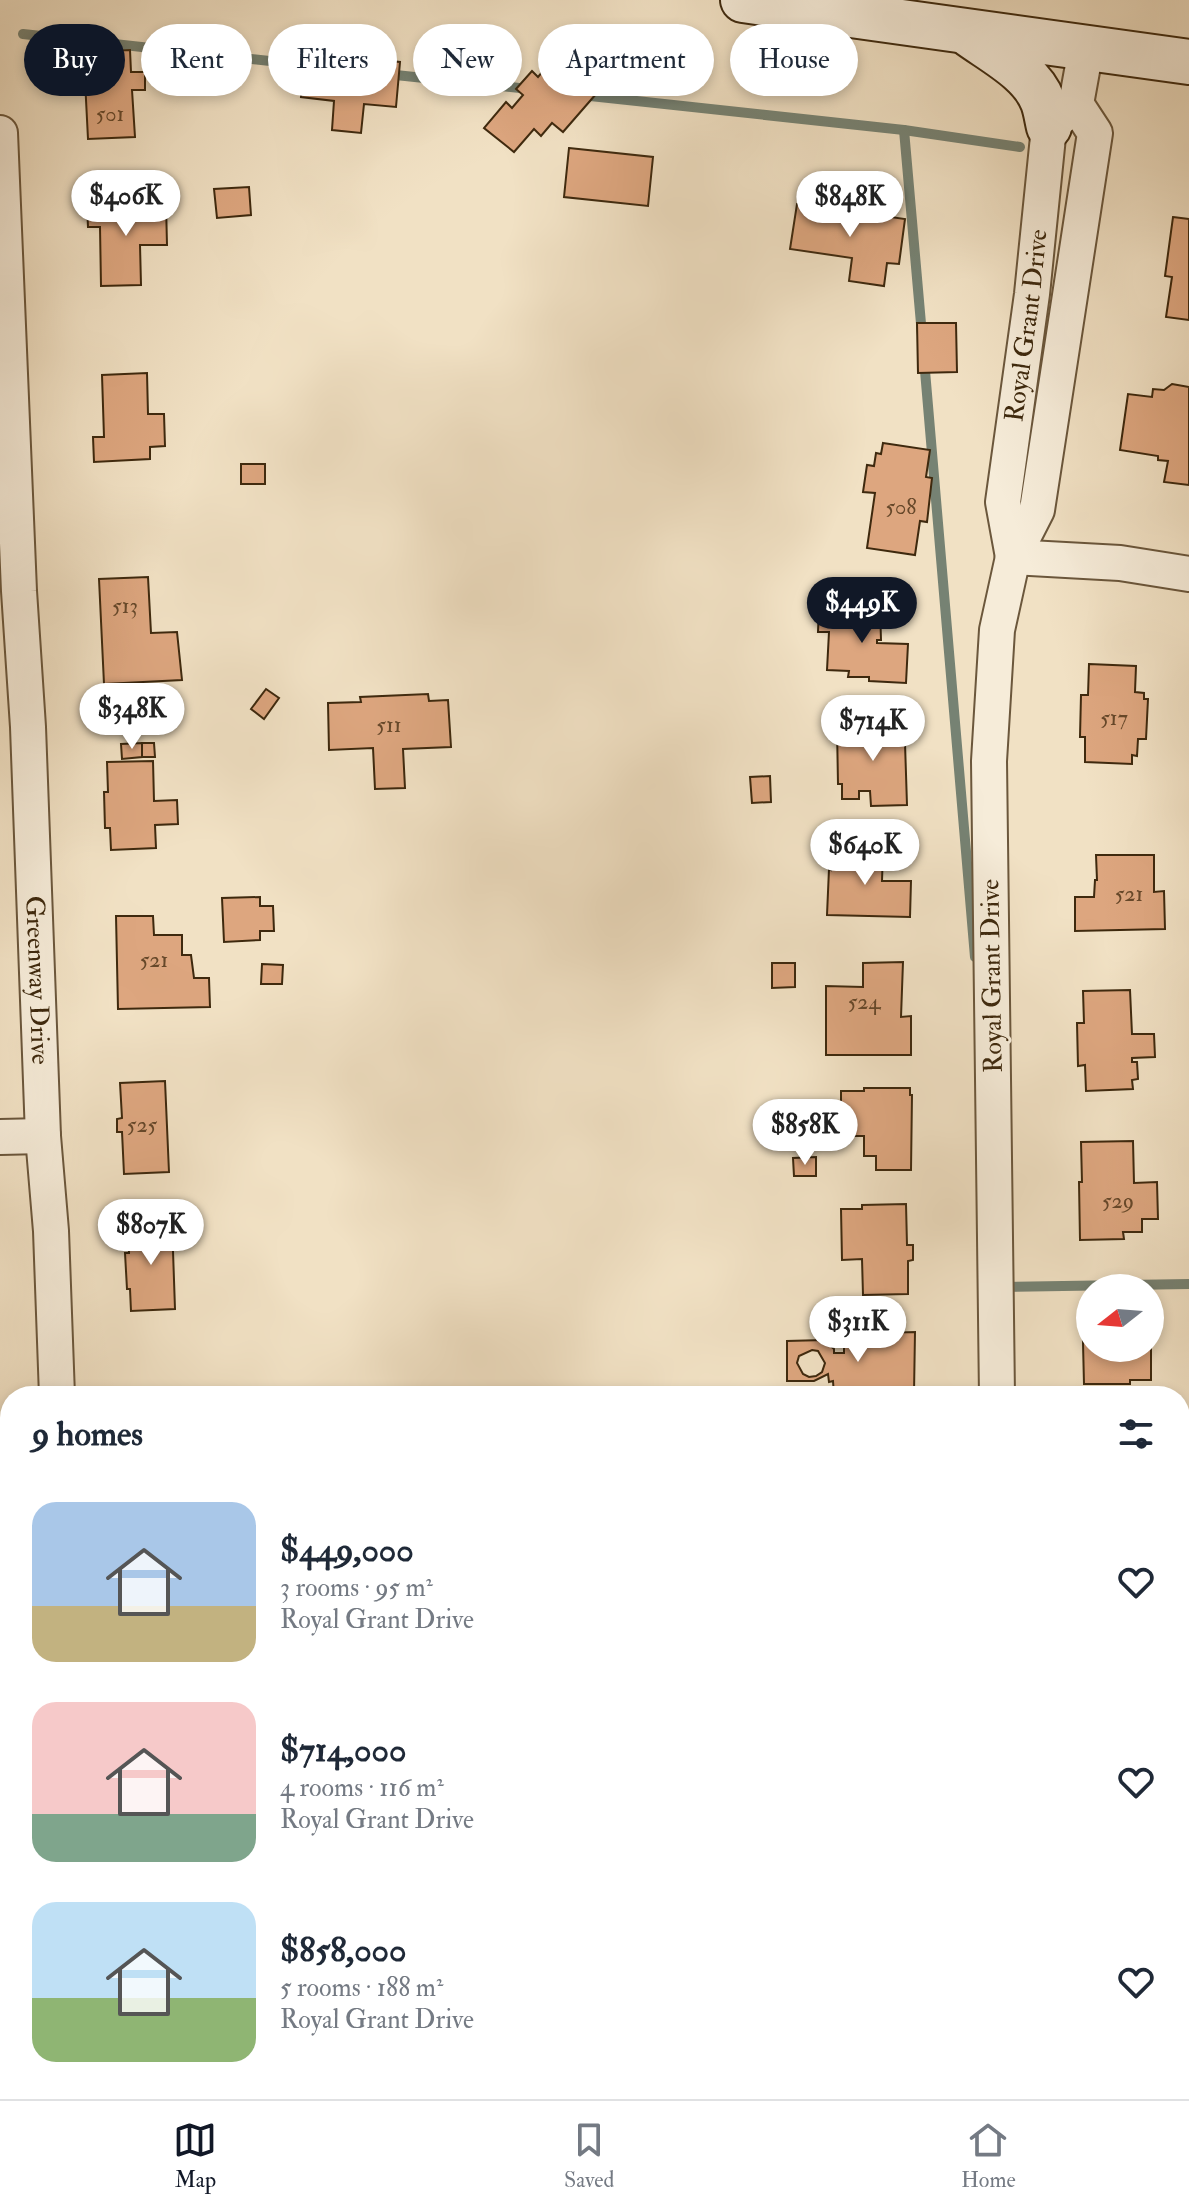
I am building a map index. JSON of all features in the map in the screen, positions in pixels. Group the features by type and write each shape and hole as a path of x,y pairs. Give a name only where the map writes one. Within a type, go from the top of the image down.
{"main road":[{"path":"743,0 1189,62"},
{"path":"965,32 1018,70 1043,100 1063,116"}],"street":[{"name":"Royal Grant Drive","path":"1013,557 1003,502 1032,294 1063,116 1086,49"},
{"name":"Royal Grant Drive","path":"997,1386 989,761 997,630 1013,557 1037,510 1095,133 1063,116"},
{"name":"Greenway Drive","path":"0,133 9,529 19,591 28,727 43,1136 51,1231 57,1386"},
{"path":"1013,557 1120,563 1189,574"},
{"path":"0,1137 43,1136"}],"building":[{"path":"125,50 130,50 131,72 141,72 141,90 132,90 135,137 88,139 86,96 125,96"},
{"path":"397,62 400,62 397,96"},
{"path":"532,71 538,77 538,96 594,96 563,132 552,123 541,136 534,129 514,152 484,128 506,102 512,108 523,95 522,82"},
{"path":"397,96 396,107 364,104 361,133 332,130 334,101 301,97"},
{"path":"569,148 653,157 648,206 564,197"},
{"path":"249,187 251,215 217,218 214,189"},
{"path":"827,200 842,202 841,210 905,219 899,264 887,263 884,286 849,281 852,258 790,249 797,204 826,208"},
{"path":"87,204 166,204 167,245 140,245 141,285 101,286 100,227 88,227"},
{"path":"1173,217 1189,219 1189,320 1166,317 1172,277 1165,276"},
{"path":"917,323 956,323 957,372 918,373"},
{"path":"147,373 148,414 164,414 165,446 150,447 150,459 94,462 93,437 104,437 102,375"},
{"path":"1172,384 1189,387 1189,485 1164,482 1168,461 1158,460 1158,456 1120,450 1128,394 1152,397 1153,389 1164,390"},
{"path":"883,443 930,450 926,477 932,478 927,522 920,521 915,555 867,548 875,493 863,492 867,465 874,466 876,453 881,454"},
{"path":"241,464 265,464 265,484 241,484"},
{"path":"148,577 151,633 177,632 182,680 104,684 99,579"},
{"path":"835,605 880,607 881,640 877,643 908,644 906,683 869,681 869,677 848,677 849,671 827,670 829,632 818,632 819,607 834,608"},
{"path":"1089,664 1136,666 1135,692 1144,693 1144,699 1148,699 1146,739 1138,739 1137,756 1132,755 1132,764 1085,762 1085,737 1080,737 1081,695 1088,695"},
{"path":"266,689 279,698 264,719 251,709"},
{"path":"428,694 429,701 448,700 451,747 403,749 405,788 375,789 373,748 329,750 328,703 361,702 360,697"},
{"path":"905,723 907,805 871,806 870,791 859,791 859,799 842,799 842,784 838,784 837,728"},
{"path":"142,743 154,743 155,757 142,757"},
{"path":"142,743 142,757 122,759 121,744"},
{"path":"153,761 154,801 177,800 178,824 155,825 156,848 111,850 110,828 105,828 107,762"},
{"path":"770,776 771,802 752,803 750,777"},
{"path":"832,849 883,851 882,881 911,881 910,917 827,915"},
{"path":"1096,855 1154,855 1154,892 1164,891 1165,929 1075,931 1075,897 1094,897"},
{"path":"260,897 260,906 273,906 274,931 260,931 260,940 224,942 222,898"},
{"path":"116,916 153,916 154,935 182,935 182,955 191,955 194,978 209,978 210,1007 118,1009"},
{"path":"903,962 901,1017 911,1016 911,1055 826,1055 826,986 863,987 863,963"},
{"path":"772,963 795,963 795,987 772,988"},
{"path":"262,964 283,965 282,984 261,984"},
{"path":"1130,990 1132,1034 1154,1034 1155,1057 1132,1058 1132,1062 1137,1062 1138,1079 1132,1080 1133,1089 1086,1091 1085,1065 1078,1066 1077,1023 1084,1023 1083,991"},
{"path":"165,1081 169,1172 124,1174 122,1132 117,1132 117,1119 122,1118 120,1083"},
{"path":"864,1088 910,1088 911,1170 876,1170 876,1156 864,1156 864,1136 841,1136 841,1091 864,1091"},
{"path":"1133,1141 1134,1183 1157,1182 1158,1219 1142,1219 1142,1232 1123,1232 1124,1239 1080,1240 1081,1142"},
{"path":"816,1157 816,1176 794,1176 793,1158"},
{"path":"906,1204 907,1245 913,1245 913,1260 908,1261 908,1294 863,1295 862,1259 842,1260 841,1209"},
{"path":"172,1222 175,1309 131,1311 125,1253 129,1253 128,1224"},
{"path":"915,1332 914,1386 833,1386 828,1374 814,1381 787,1381 787,1341 824,1340 834,1349 834,1353 844,1353 844,1342 848,1339 847,1334","holes":["812,1350 818,1351 825,1363 822,1372 809,1377 803,1374 797,1363 799,1356"]},
{"path":"1083,1362 1151,1362 1151,1380 1130,1380 1130,1384 1084,1384"}],"waterway":[{"path":"23,34 268,61"},
{"path":"397,75 529,89"},
{"path":"590,96 904,130 1020,147"},
{"path":"904,130 922,335"},
{"path":"924,359 975,957"},
{"path":"1003,1287 1189,1284"}]}
